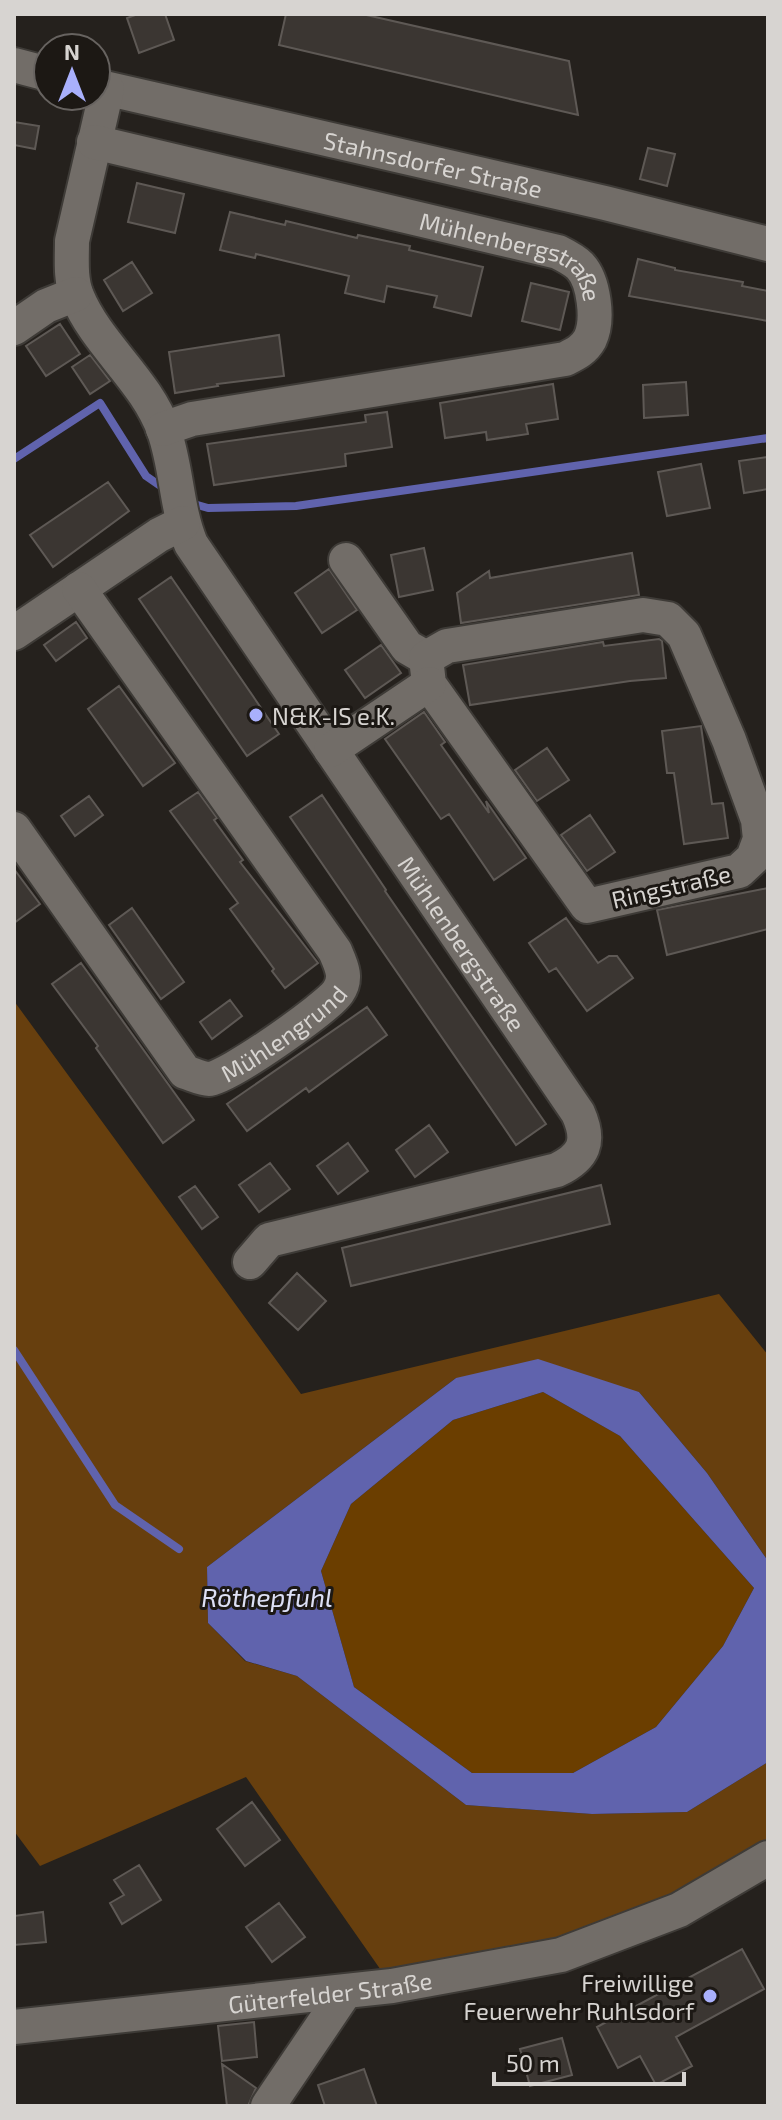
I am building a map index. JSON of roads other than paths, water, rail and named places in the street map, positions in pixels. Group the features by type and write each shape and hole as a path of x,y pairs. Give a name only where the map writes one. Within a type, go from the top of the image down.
{"street":[{"name":"Stahnsdorfer Straße","path":"112,91 605,203 768,244"},
{"name":"Mühlenbergstraße","path":"98,112 72,241 71,266 76,294 90,320 152,407 163,429 183,523 191,544 578,1113 584,1127 584,1146 574,1162 557,1170 269,1240 250,1262"},
{"name":"Mühlenbergstraße","path":"94,142 558,252 578,264 591,286 594,324 589,340 579,352 565,359 192,419 163,429"},
{"path":"14,328 46,306 76,294"},
{"path":"14,633 159,535 183,523"},
{"name":"Ringstraße","path":"331,750 427,671 447,646 643,615 668,619 684,635 729,740 758,820 760,839 753,858 739,871 587,906 427,671 346,560"},
{"name":"Mühlengrund","path":"14,829 185,1072 210,1079 229,1073 321,1008 339,991 344,972 335,951 79,589"},
{"name":"Güterfelder Straße","path":"14,2027 345,1992 561,1955 679,1910 768,1858"},
{"path":"268,2106 345,1992"}],"water":[{"name":"Röthepfuhl","path":"538,1359 639,1392 707,1473 768,1561 768,1762 687,1812 592,1814 466,1805 297,1676 246,1661 208,1623 207,1567 456,1378","holes":["543,1392 620,1436 754,1588 723,1646 656,1727 573,1773 472,1773 354,1687 321,1571 351,1504 453,1420"]}],"waterway":[{"path":"14,459 100,403 146,476 159,485"},
{"path":"194,504 208,508 296,506 768,438"},
{"path":"14,1350 115,1505 179,1549"}],"place":[{"name":"N&K-IS e.K.","path":"256,715"},
{"name":"Freiwillige Feuerwehr Ruhlsdorf","path":"710,1996"}]}
